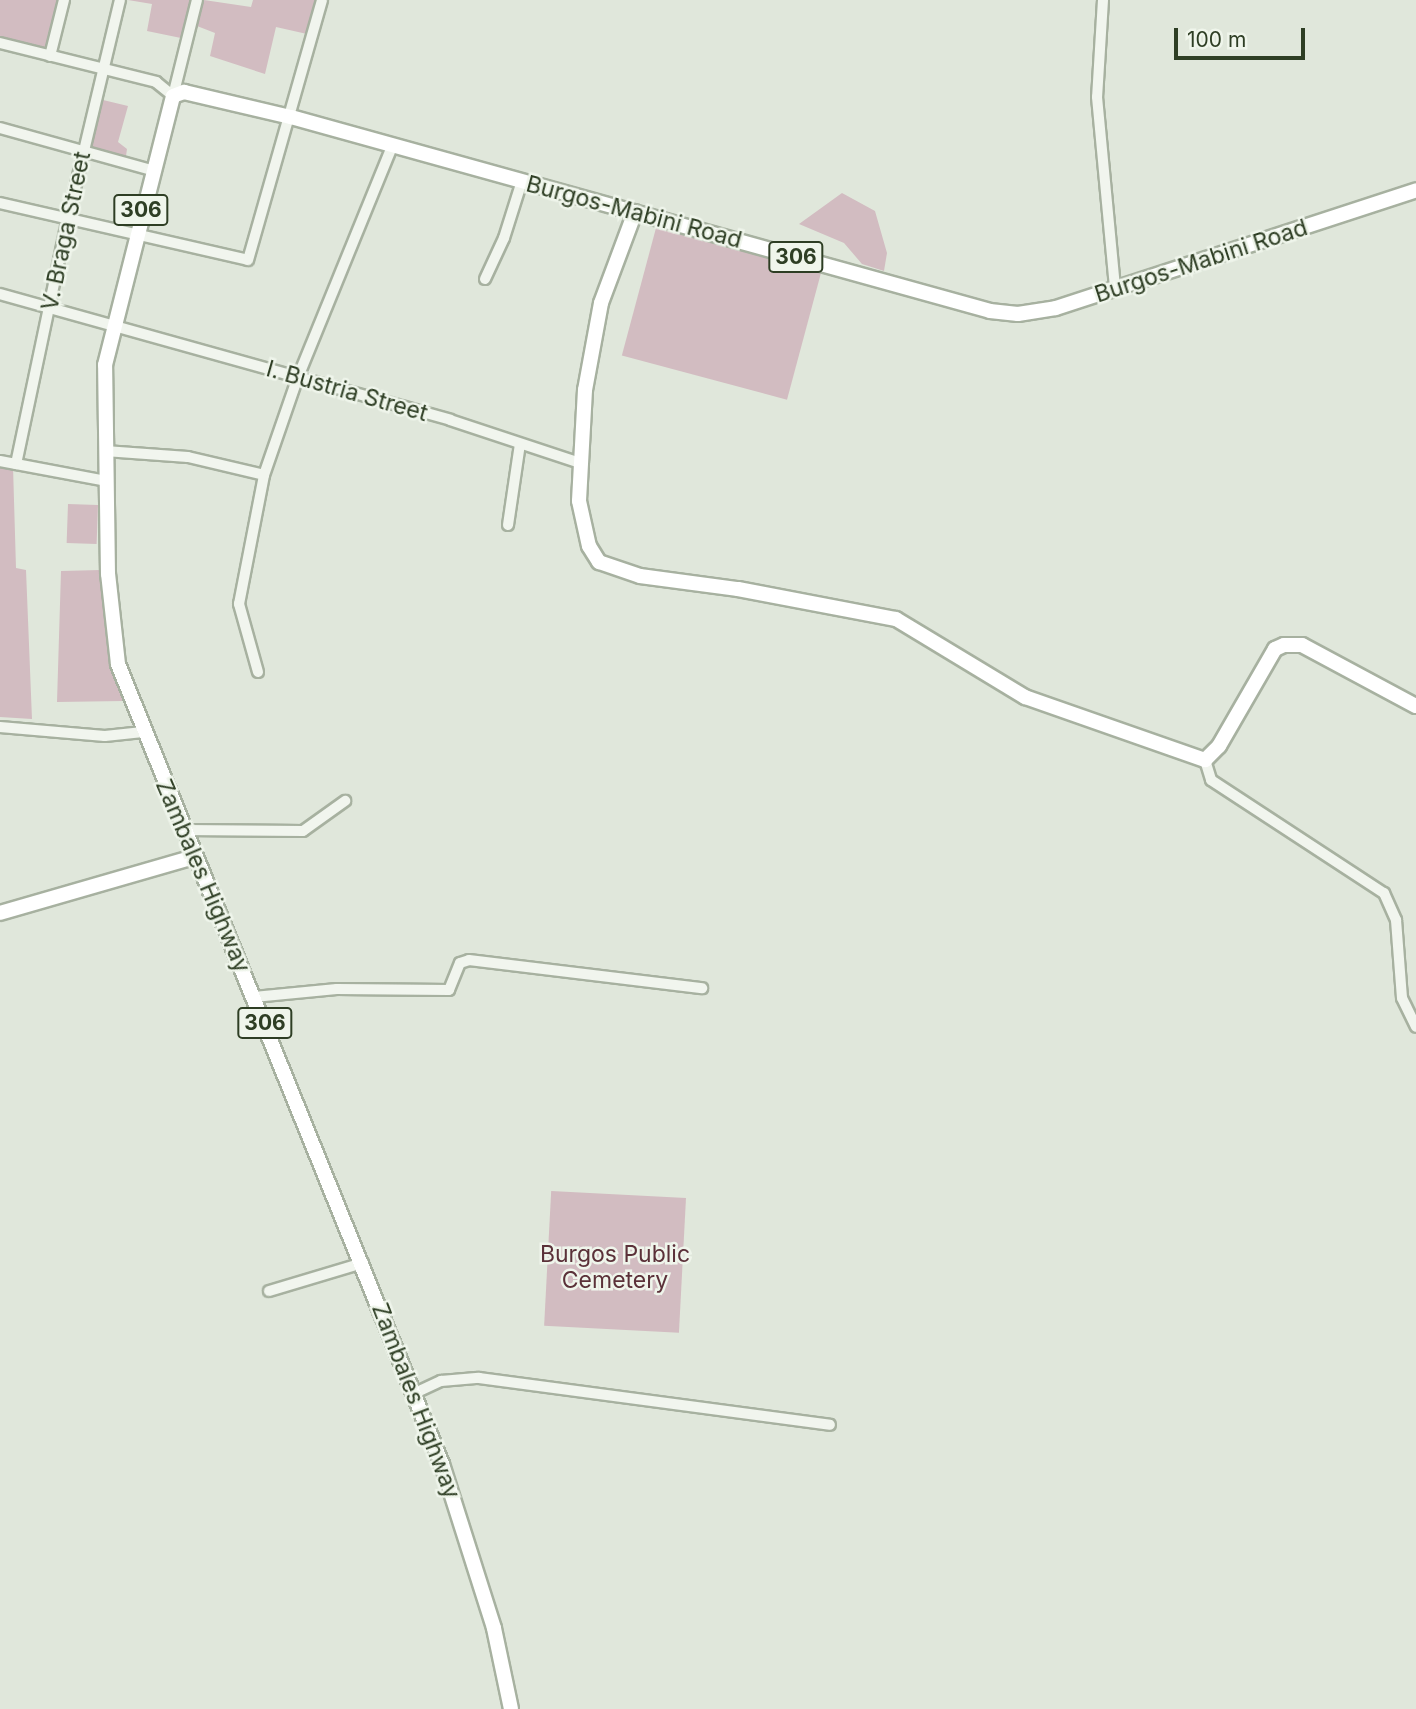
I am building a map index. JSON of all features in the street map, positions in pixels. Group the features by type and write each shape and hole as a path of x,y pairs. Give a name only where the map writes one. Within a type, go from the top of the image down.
{"main road":[{"name":"Burgos-Mabini Road","path":"173,96 184,92 291,117 990,311 1018,314 1056,308 1416,190"},
{"name":"Zambales Highway","path":"173,96 151,170 104,365 113,639 142,732 254,997 415,1392 493,1623 511,1709"},
{"path":"635,212 590,345 579,501 589,546 599,562 611,569 896,619 1025,697 1205,760 1219,746 1275,649 1284,645 1302,645 1416,706"},
{"path":"0,913 194,858"}],"street":[{"path":"50,56 64,0"},
{"name":"V. Braga Street","path":"16,464 83,151 120,0"},
{"path":"0,43 156,82 173,96 197,0"},
{"path":"0,203 241,261 251,255 323,0"},
{"path":"1102,0 1097,97 1115,289"},
{"path":"0,128 151,170"},
{"path":"258,672 239,604 264,475 298,377 392,147"},
{"path":"485,279 522,181"},
{"name":"I. Bustria Street","path":"0,295 298,377 580,463"},
{"path":"508,525 520,444"},
{"path":"105,451 188,457 264,475"},
{"path":"0,461 107,481"},
{"path":"0,727 105,736 142,732"},
{"path":"1205,760 1211,780 1384,893 1396,920 1402,998 1416,1027"},
{"path":"184,830 303,831 345,801"},
{"path":"254,997 337,989 449,990 460,963 469,960 702,988"},
{"path":"269,1291 363,1263"},
{"path":"415,1392 441,1381 479,1378 830,1425"}],"green space":[{"path":"0,0 61,0 48,49 0,36"},
{"path":"128,0 192,0 181,38 147,31 152,4"},
{"path":"204,0 251,7 253,0 318,0 307,34 276,27 265,74 210,56 215,33 197,26"},
{"path":"103,100 128,106 118,142 127,149 125,163 89,153"},
{"path":"842,193 875,211 887,253 884,271 862,264 844,243 799,224"},
{"path":"656,228 821,272 787,400 622,356"},
{"path":"0,464 13,466 16,568 26,570 32,719 0,717"},
{"path":"68,504 98,505 97,544 67,543"},
{"path":"100,570 113,672 123,701 57,702 61,571"},
{"name":"Burgos Public Cemetery","path":"551,1191 686,1198 679,1333 544,1326"}]}
